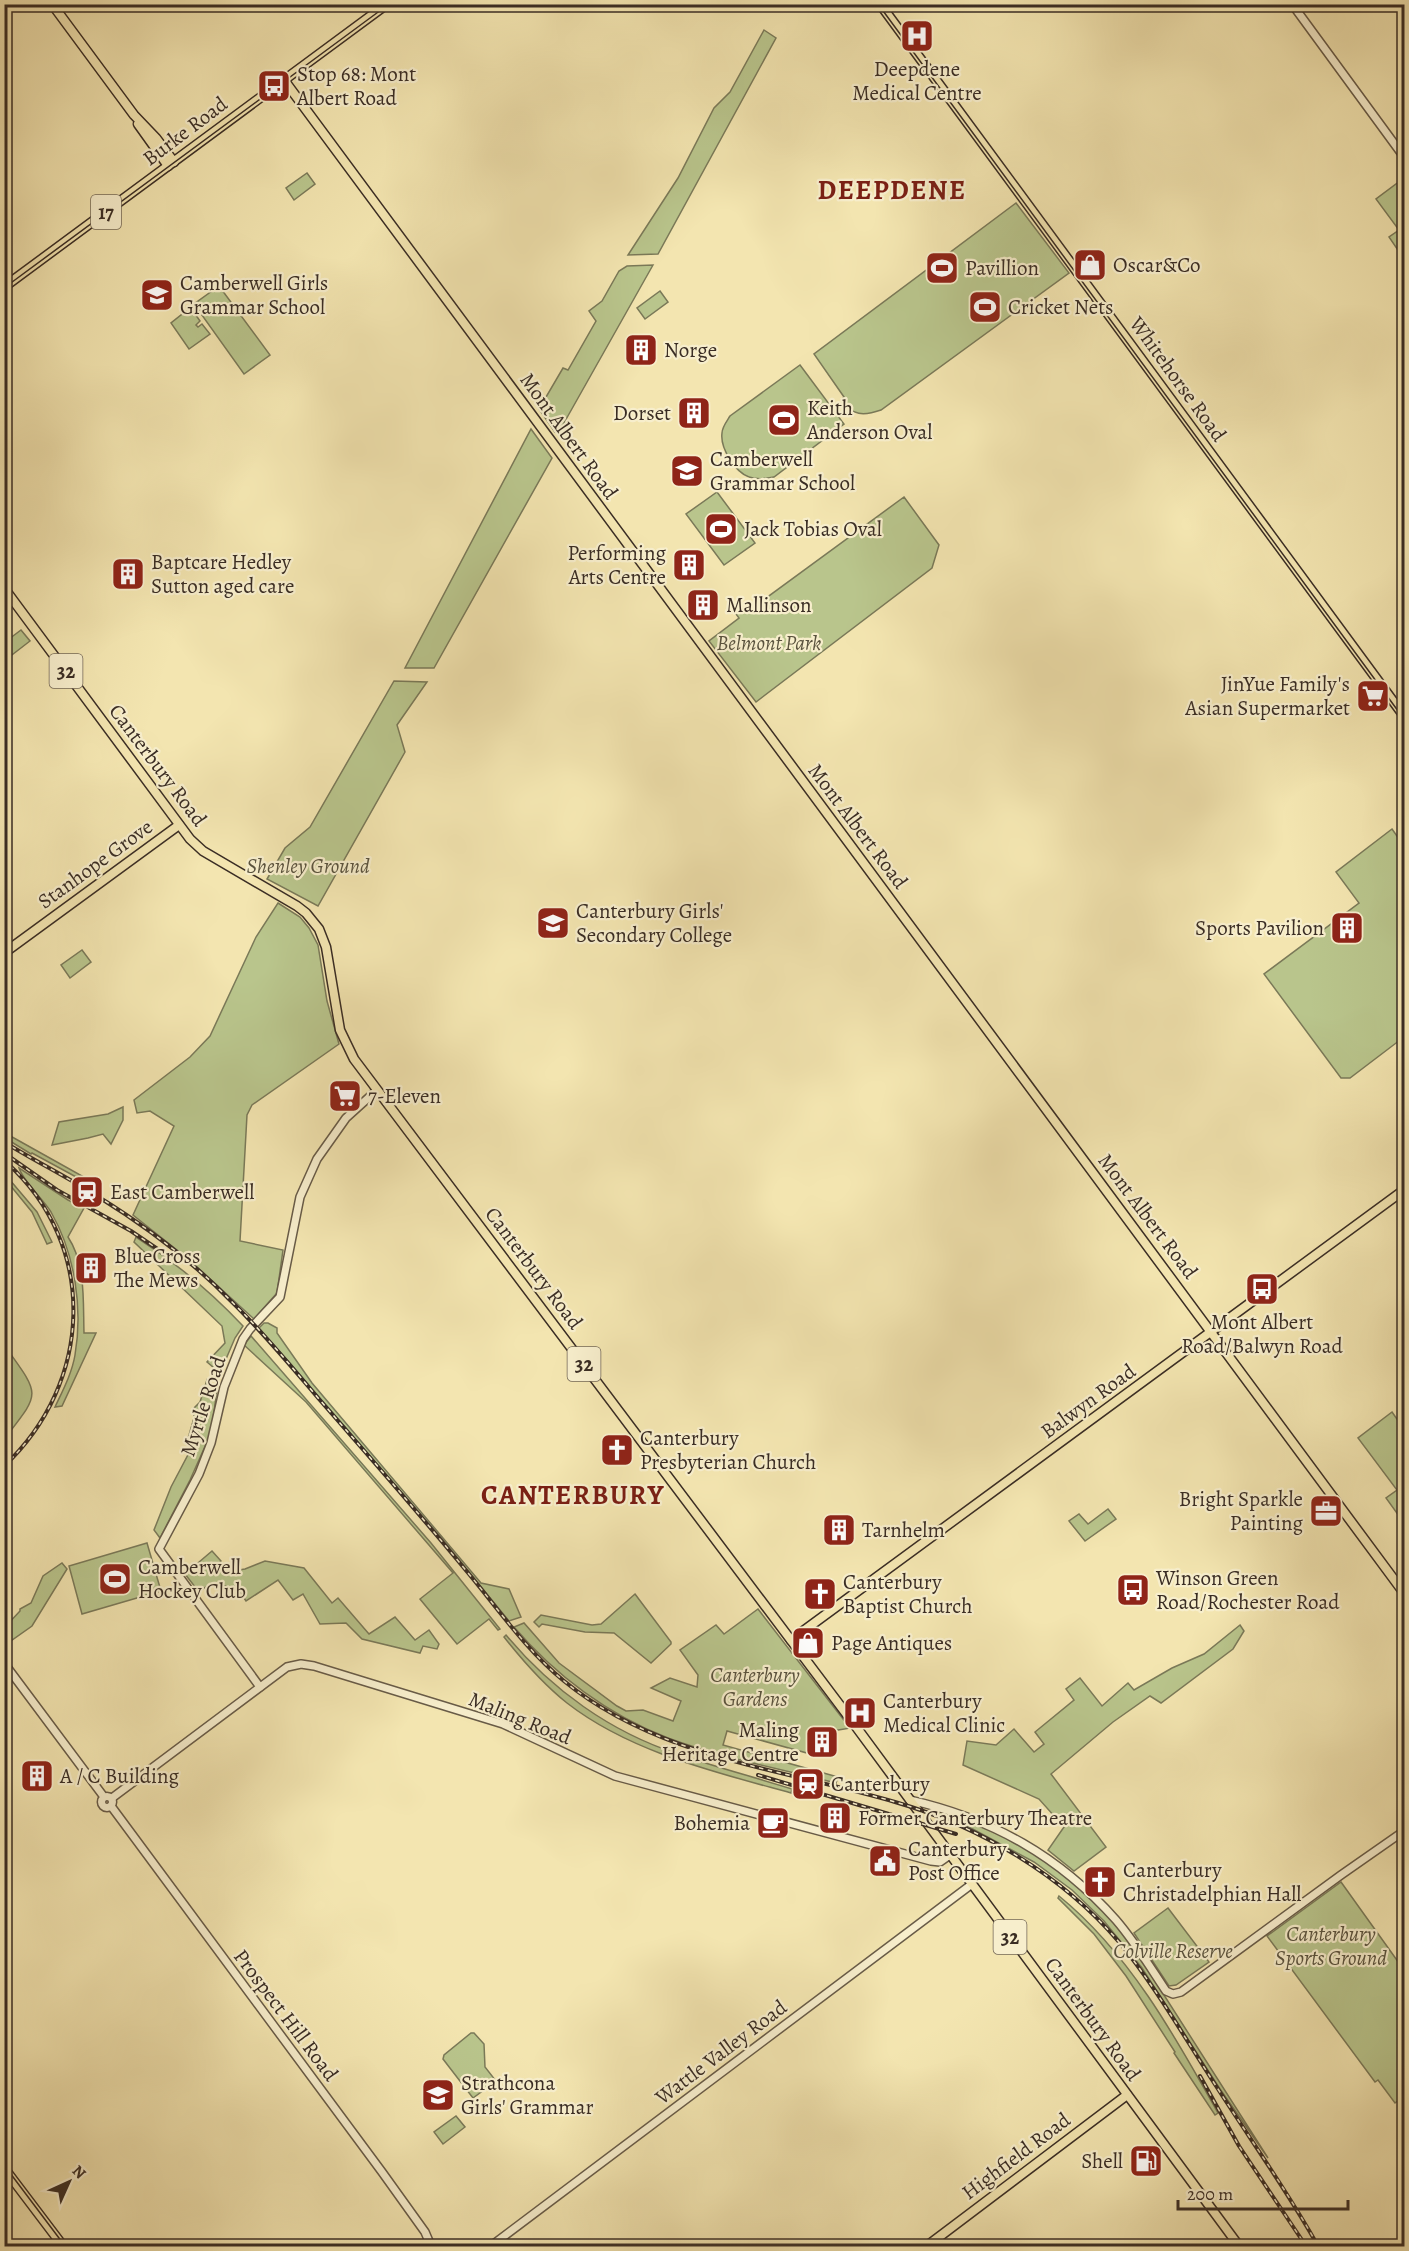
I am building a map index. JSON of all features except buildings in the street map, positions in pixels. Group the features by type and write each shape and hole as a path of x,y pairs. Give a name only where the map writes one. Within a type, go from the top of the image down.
{"main road":[{"path":"52,4 134,115 156,138 171,164"},
{"name":"Burke Road","path":"4,287 387,4"},
{"name":"Whitehorse Road","path":"880,4 1404,716"},
{"name":"Mont Albert Road","path":"284,80 1404,1593"},
{"path":"134,115 157,152 171,164"},
{"path":"151,178 158,164 157,152"},
{"name":"Canterbury Road","path":"4,588 190,839 203,851 285,898 312,919 324,940 340,1030 354,1059 791,1640 1239,2247"},
{"name":"Stanhope Grove","path":"4,953 179,825"},
{"name":"Balwyn Road","path":"791,1640 1404,1190"},
{"name":"Highfield Road","path":"927,2247 1127,2095"},
{"path":"4,2168 63,2247"}],"street":[{"path":"1292,4 1404,157"},
{"name":"Myrtle Road","path":"260,1687 159,1549 199,1474 207,1454 224,1387 243,1339 280,1297 300,1197 317,1160 328,1140 346,1118 377,1090"},
{"name":"Prospect Hill Road","path":"4,1664 109,1800 375,2162 425,2232 430,2247"},
{"name":"Maling Road","path":"109,1800 288,1667 301,1664 314,1666 513,1728 615,1776 927,1860 940,1862 950,1855"},
{"path":"910,1800 981,1821 1008,1834 1074,1877 1116,1921 1166,1991 1173,1994 1181,1992 1404,1831"},
{"path":"924,1820 926,1810 934,1806"},
{"name":"Wattle Valley Road","path":"491,2247 972,1884"}],"green space":[{"path":"764,30 776,38 658,254 628,255 678,178 714,108 730,92"},
{"path":"307,173 315,184 294,200 286,188"},
{"path":"1404,178 1404,259 1389,237 1399,230 1376,199"},
{"path":"1016,203 1069,273 881,410 864,414 849,409 841,400 844,397 814,354"},
{"path":"653,265 560,430 555,432 539,409 563,368 568,370 596,321 589,311 602,301 619,271 627,266"},
{"path":"219,286 270,355 244,374 194,304"},
{"path":"660,291 668,302 645,319 637,308"},
{"path":"186,311 189,314 193,311 200,321 196,325 198,327 202,324 210,334 189,349 171,323"},
{"name":"Keith Anderson Oval","path":"800,365 844,424 774,477 755,479 749,477 734,465 723,446 724,426 730,416"},
{"path":"531,429 552,458 434,668 405,668"},
{"name":"Jack Tobias Oval","path":"717,492 755,543 724,565 686,514"},
{"name":"Belmont Park","path":"904,497 939,545 932,568 756,702 709,641 739,618 736,614 751,609"},
{"path":"21,630 30,641 8,658 5,654 5,642"},
{"name":"Shenley Ground","path":"394,681 427,682 397,725 405,752 318,906 267,879 285,848 310,827"},
{"path":"1392,829 1404,846 1404,1037 1350,1078 1341,1078 1264,974 1359,903 1336,872"},
{"path":"278,903 300,917 318,945 327,1001 339,1044 252,1105 247,1115 240,1241 283,1250 277,1293 254,1319 187,1258 133,1215 174,1126 150,1111 137,1113 134,1100 190,1057 210,1036 256,937"},
{"path":"82,950 91,962 70,978 61,965"},
{"path":"123,1107 123,1120 111,1144 103,1134 52,1145 59,1122 108,1114"},
{"path":"5,1133 91,1181 89,1184 31,1154 5,1138"},
{"path":"19,1168 84,1208 68,1237 81,1271 84,1333 96,1333 62,1406 55,1407 72,1368 77,1337 75,1282 66,1245 59,1228 51,1212"},
{"path":"4,1173 37,1212 52,1242 47,1244 32,1212 5,1179"},
{"path":"136,1237 192,1278 243,1326 235,1338 220,1373 207,1362 225,1343 222,1326 134,1242"},
{"path":"264,1323 277,1328 277,1333 312,1383 481,1583 509,1589 521,1617 509,1621 441,1538 259,1328"},
{"path":"251,1336 431,1543 500,1629 498,1630 489,1619 457,1644 420,1599 453,1573 306,1402 244,1345"},
{"path":"7,1349 26,1376 32,1394 25,1412 5,1438 4,1351"},
{"path":"207,1380 217,1390 211,1433 160,1538 154,1530 171,1487 191,1449 187,1442 194,1418 193,1409 200,1402"},
{"path":"1392,1412 1404,1429 1404,1440 1398,1445 1404,1453 1404,1523 1386,1498 1397,1490 1358,1438"},
{"path":"1108,1509 1116,1519 1085,1541 1069,1521 1079,1514 1088,1524"},
{"name":"Camberwell Hockey Club","path":"147,1543 161,1591 82,1614 69,1566"},
{"path":"212,1551 221,1561 218,1565 226,1572 245,1569 265,1561 304,1568 332,1603 338,1598 369,1634 395,1617 415,1640 429,1630 439,1644 437,1649 423,1646 420,1653 362,1639 346,1623 320,1624 303,1594 293,1600 278,1580 246,1601 238,1589 211,1583 199,1592 185,1574"},
{"path":"62,1563 67,1569 32,1626 5,1645 5,1627 20,1609 31,1603 43,1576"},
{"path":"635,1594 671,1642 651,1663 614,1633 585,1632 542,1624 539,1627 534,1622 541,1615 592,1625 601,1624"},
{"name":"Canterbury Gardens","path":"758,1609 850,1728 824,1734 814,1741 807,1753 727,1731 723,1745 838,1777 836,1783 709,1752 646,1729 624,1718 584,1692 547,1661 514,1627 524,1623 559,1663 617,1706 626,1711 643,1710 673,1721 681,1701 651,1688 670,1678 697,1687 698,1675 680,1650 716,1625 724,1634"},
{"path":"1240,1625 1244,1631 1233,1649 1161,1703 1150,1696 1113,1722 1051,1774 1106,1847 1074,1871 1048,1850 1064,1827 1039,1799 963,1765 967,1741 996,1745 1014,1729 1034,1752 1044,1744 1035,1732 1074,1700 1066,1689 1080,1678 1102,1706 1128,1683 1134,1690 1172,1668 1204,1654"},
{"path":"506,1635 562,1691 629,1734 678,1754 792,1789 791,1793 703,1768 618,1735 558,1696 518,1655 504,1637"},
{"path":"930,1810 985,1826 1024,1846 1075,1881 1119,1928 1134,1948 1268,2158 1220,2089 1142,1968 1104,1921 1072,1890 1034,1862 969,1827 933,1813"},
{"name":"Canterbury Sports Ground","path":"1341,1882 1404,1970 1404,2060 1401,2063 1404,2068 1404,2096 1395,2103 1378,2080 1375,2082 1267,1936"},
{"path":"1059,1896 1084,1919 1129,1969 1185,2055 1218,2113 1215,2115 1126,1976 1094,1934 1058,1898"},
{"name":"Colville Reserve","path":"1168,1908 1209,1962 1176,1985 1169,1986 1134,1933"},
{"path":"474,2033 484,2044 485,2067 496,2081 473,2098 443,2059 444,2055"},
{"path":"456,2116 465,2127 443,2144 434,2132"}],"tram line":[{"path":"4,288 389,4"},
{"path":"878,4 1404,719"},
{"path":"4,2165 65,2246"}],"railway":[{"path":"4,1142 86,1189 132,1219 167,1244 215,1285 287,1361 428,1525 511,1627 564,1681 601,1707 640,1728 681,1744 766,1770 895,1802 957,1825 1017,1856 1072,1895 1119,1942 1146,1977 1318,2246"},
{"path":"4,1153 57,1190 131,1231 159,1250"},
{"path":"4,1466 33,1433 55,1395 68,1356 73,1314 70,1273 58,1234 37,1196 7,1163"},
{"path":"758,1775 956,1834"},
{"path":"1200,2076 1239,2146 1306,2246"}],"place":[{"name":"Deepdene Medical Centre","path":"917,36"},
{"name":"Stop 68: Mont Albert Road","path":"274,86"},
{"name":"Oscar&Co","path":"1090,265"},
{"name":"Pavillion","path":"942,268"},
{"name":"Camberwell Girls Grammar School","path":"157,295"},
{"name":"Cricket Nets","path":"985,307"},
{"name":"Norge","path":"641,350"},
{"name":"Dorset","path":"694,413"},
{"name":"Keith Anderson Oval","path":"784,420"},
{"name":"Camberwell Grammar School","path":"687,471"},
{"name":"Jack Tobias Oval","path":"721,529"},
{"name":"Performing Arts Centre","path":"689,565"},
{"name":"Baptcare Hedley Sutton aged care","path":"128,574"},
{"name":"Mallinson","path":"703,605"},
{"name":"JinYue Family's Asian Supermarket","path":"1373,696"},
{"name":"Canterbury Girls' Secondary College","path":"553,923"},
{"name":"Sports Pavilion","path":"1347,928"},
{"name":"7-Eleven","path":"345,1096"},
{"name":"East Camberwell","path":"87,1192"},
{"name":"BlueCross The Mews","path":"91,1268"},
{"name":"Mont Albert Road/Balwyn Road","path":"1262,1289"},
{"name":"Canterbury Presbyterian Church","path":"617,1450"},
{"name":"Bright Sparkle Painting","path":"1326,1511"},
{"name":"Tarnhelm","path":"839,1530"},
{"name":"Camberwell Hockey Club","path":"115,1579"},
{"name":"Winson Green Road/Rochester Road","path":"1133,1590"},
{"name":"Canterbury Baptist Church","path":"820,1594"},
{"name":"Page Antiques","path":"808,1643"},
{"name":"Canterbury Medical Clinic","path":"860,1713"},
{"name":"Maling Heritage Centre","path":"822,1742"},
{"name":"A / C Building","path":"37,1776"},
{"name":"Canterbury","path":"808,1784"},
{"name":"Former Canterbury Theatre","path":"835,1818"},
{"name":"Bohemia","path":"773,1823"},
{"name":"Canterbury Post Office","path":"885,1861"},
{"name":"Canterbury Christadelphian Hall","path":"1100,1882"},
{"name":"Strathcona Girls' Grammar","path":"438,2095"},
{"name":"Shell","path":"1146,2161"}],"district":[{"name":"DEEPDENE","path":"892,190"},
{"name":"CANTERBURY","path":"573,1495"}]}
